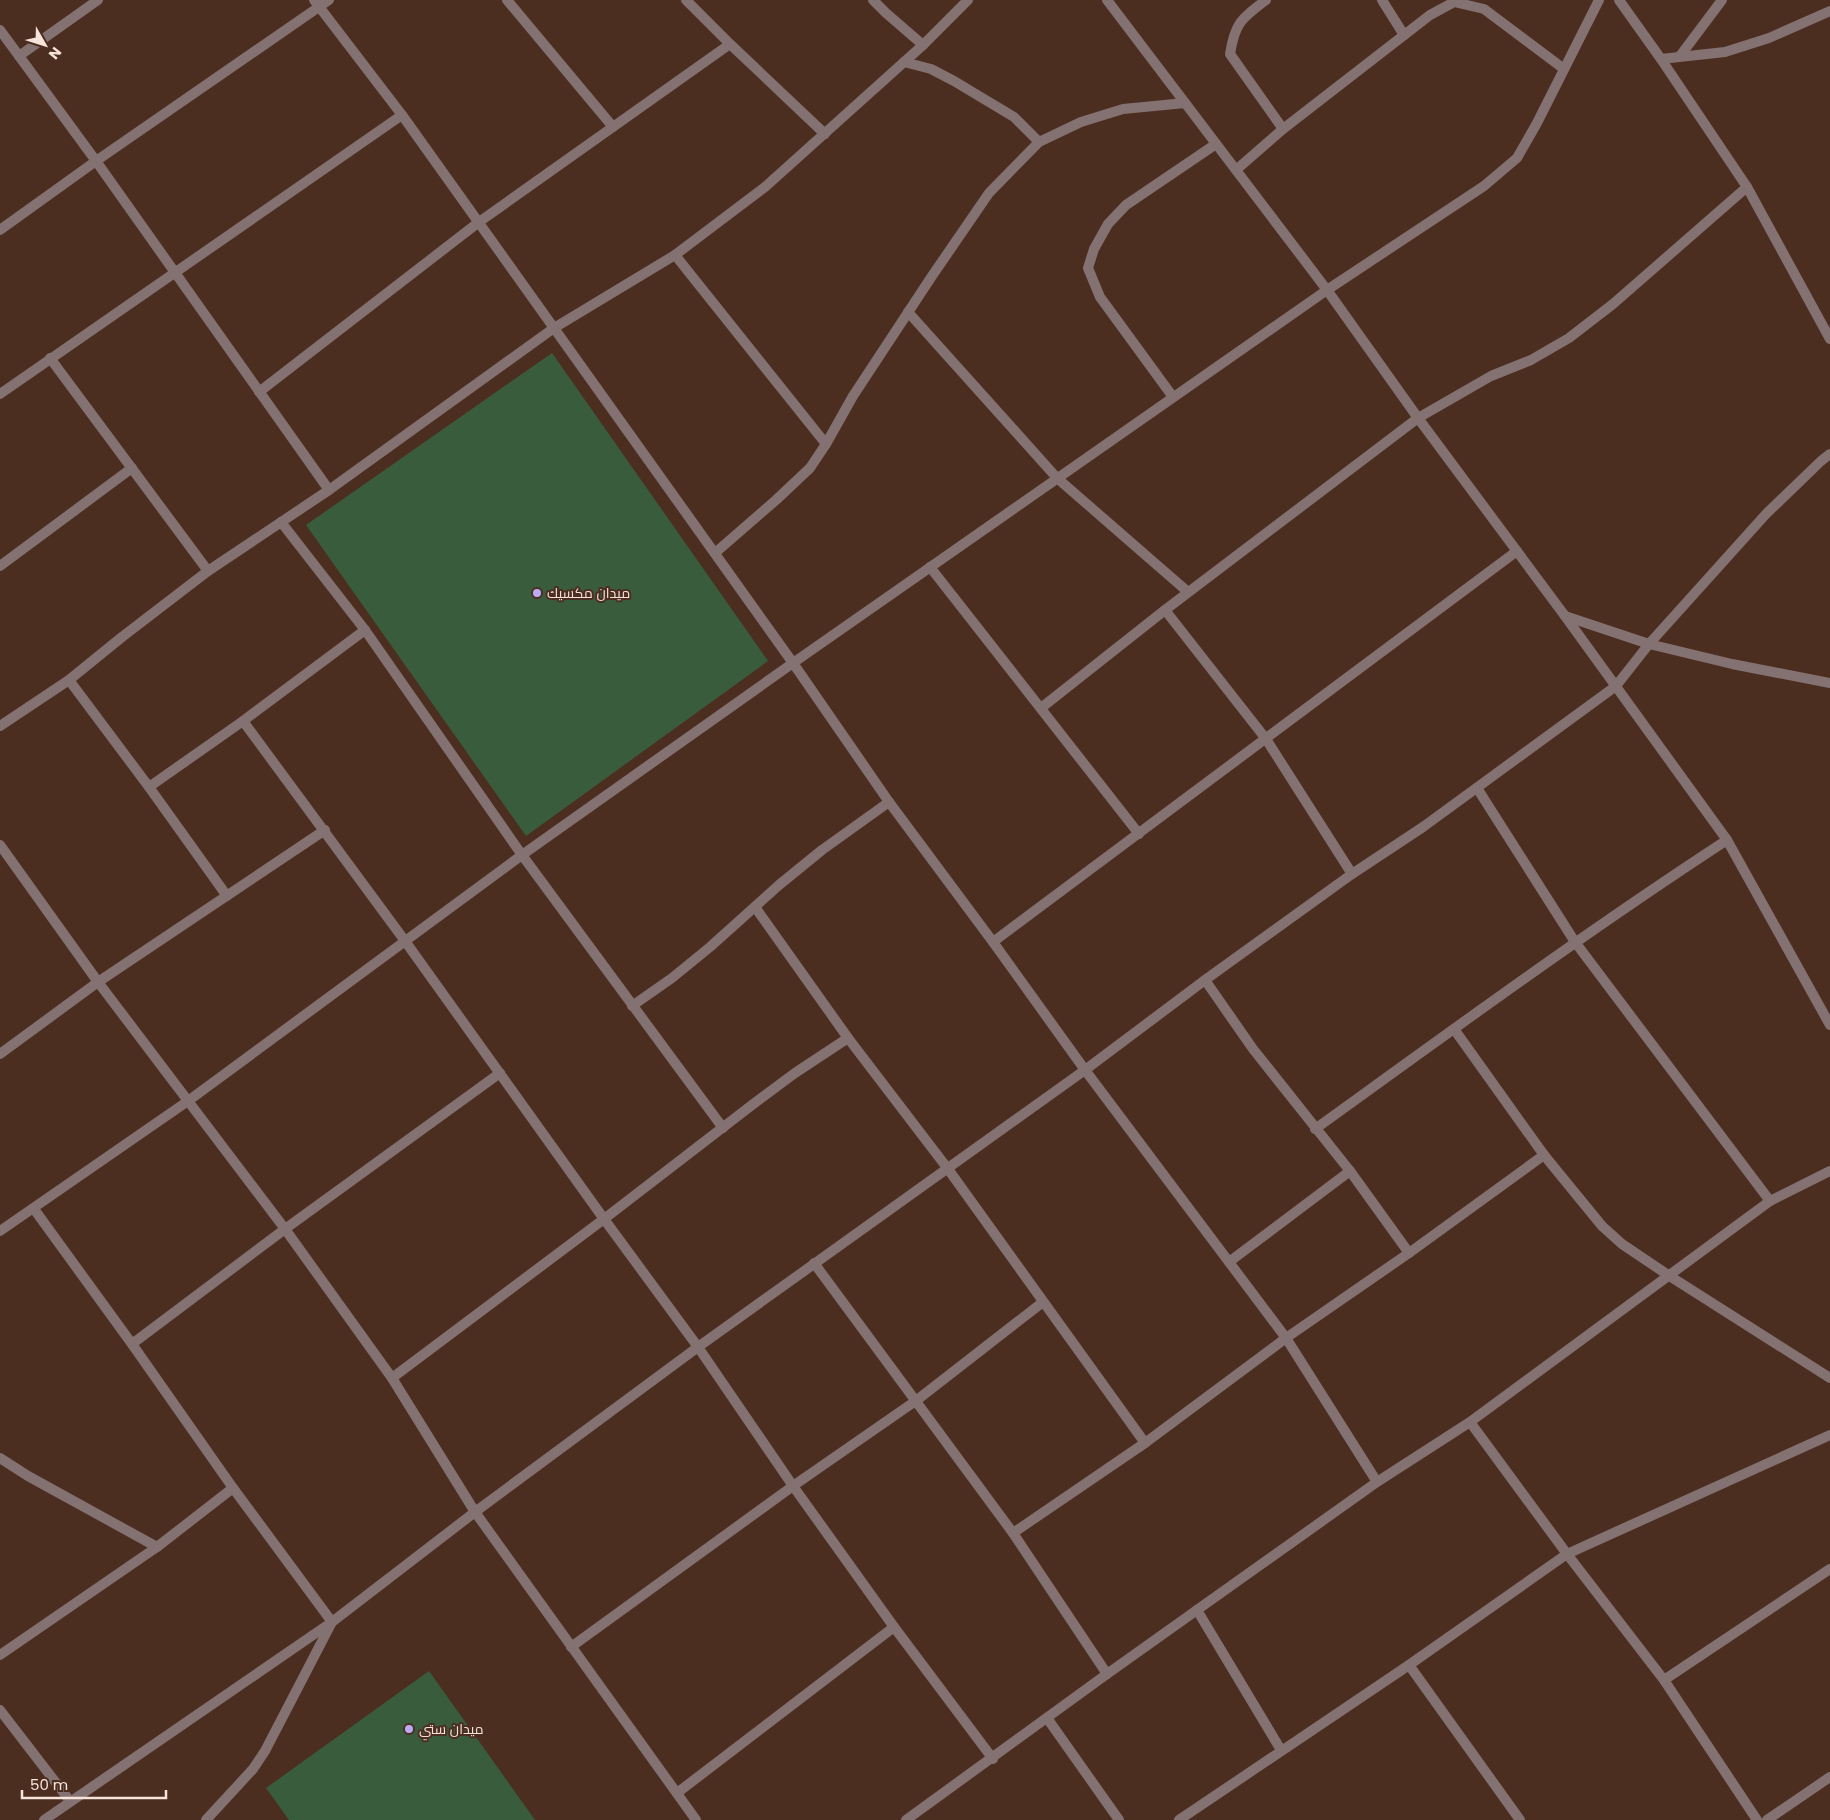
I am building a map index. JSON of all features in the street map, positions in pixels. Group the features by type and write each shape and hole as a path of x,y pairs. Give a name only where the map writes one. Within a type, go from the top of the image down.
{"street":[{"path":"19,56 98,0"},
{"path":"0,230 317,4 329,0"},
{"path":"507,0 613,127"},
{"path":"686,0 824,134"},
{"path":"874,0 886,14 922,45"},
{"path":"0,726 69,680 208,571 329,490 554,328 675,255 766,186 904,62 968,0"},
{"path":"1107,0 1327,290 1418,418 1728,840 1830,1025"},
{"path":"1266,0 1244,16 1234,34 1230,54 1283,129"},
{"path":"1382,0 1404,35"},
{"path":"0,1231 188,1101 522,855 793,663 1327,290 1484,186 1517,158 1537,123 1599,0"},
{"path":"1619,0 1747,187 1830,339"},
{"path":"1680,56 1722,0"},
{"path":"1236,170 1283,129 1404,35 1430,15 1454,2 1484,9 1564,69"},
{"path":"317,4 402,115 479,222 793,663 889,802 1085,1070 1286,1338 1377,1482"},
{"path":"1661,59 1725,52 1769,38 1830,11"},
{"path":"0,30 96,161 329,490"},
{"path":"259,392 479,222 730,44"},
{"path":"904,62 931,69 954,81 1014,117 1039,142"},
{"path":"715,553 810,468 853,396 989,193 1039,142 1081,122 1123,109 1185,103"},
{"path":"0,394 402,115"},
{"path":"1173,397 1100,297 1088,268 1094,249 1103,232 1126,204 1216,144"},
{"path":"1041,708 1188,592 1418,418 1491,376 1530,360 1569,338 1613,304 1747,187"},
{"path":"675,255 826,444"},
{"path":"908,312 1057,478 1188,592"},
{"path":"50,358 208,571"},
{"path":"44,1820 332,1622 475,1512 698,1347 1085,1070 1205,980 1352,874 1423,827 1616,686 1649,644 1766,514 1830,454"},
{"path":"0,566 132,468"},
{"path":"281,522 364,630 522,855 723,1128"},
{"path":"993,942 1517,552"},
{"path":"930,567 1139,834"},
{"path":"1165,610 1266,739 1352,874"},
{"path":"1565,616 1649,644 1732,664 1830,683"},
{"path":"149,787 243,721 364,630"},
{"path":"69,680 227,896"},
{"path":"243,721 325,830 604,1220 698,1347 793,1486 894,1627 993,1758"},
{"path":"1477,788 1575,942 1770,1201"},
{"path":"632,1006 695,960 822,850 889,802"},
{"path":"0,1054 98,982 325,830"},
{"path":"1314,1129 1575,942 1728,840"},
{"path":"0,846 98,982 285,1229 392,1378 475,1512 696,1820"},
{"path":"755,907 848,1038 948,1169 1145,1443"},
{"path":"1205,980 1253,1049 1314,1129 1350,1171 1409,1253"},
{"path":"1454,1029 1544,1155 1612,1236 1830,1378"},
{"path":"392,1378 604,1220 794,1073 848,1038"},
{"path":"132,1344 285,1229 500,1073"},
{"path":"1013,1533 1145,1443 1286,1338 1409,1253 1544,1155"},
{"path":"1229,1262 1350,1171"},
{"path":"906,1820 1377,1482 1470,1422 1668,1274 1770,1201 1830,1171"},
{"path":"34,1209 233,1488 332,1622"},
{"path":"814,1263 917,1400 1013,1533 1107,1674"},
{"path":"571,1647 793,1486 917,1400 1043,1302"},
{"path":"1470,1422 1567,1554 1664,1680 1757,1820"},
{"path":"1179,1820 1409,1665 1567,1554 1830,1435"},
{"path":"0,1458 28,1476 157,1546"},
{"path":"0,1654 157,1546 233,1488"},
{"path":"1664,1680 1830,1569"},
{"path":"1197,1610 1281,1750"},
{"path":"206,1820 253,1768 265,1751 332,1622"},
{"path":"677,1793 894,1627"},
{"path":"1409,1665 1520,1820"},
{"path":"0,1710 70,1801"},
{"path":"1047,1718 1119,1820"},
{"path":"1767,1820 1830,1777"}],"green space":[{"name":"ميدان مكسيك","path":"552,353 768,661 526,836 306,525"},
{"name":"ميدان ستي","path":"429,1671 535,1820 289,1820 266,1788"}],"place":[{"name":"ميدان مكسيك","path":"537,593"},
{"name":"ميدان ستي","path":"409,1729"}]}
